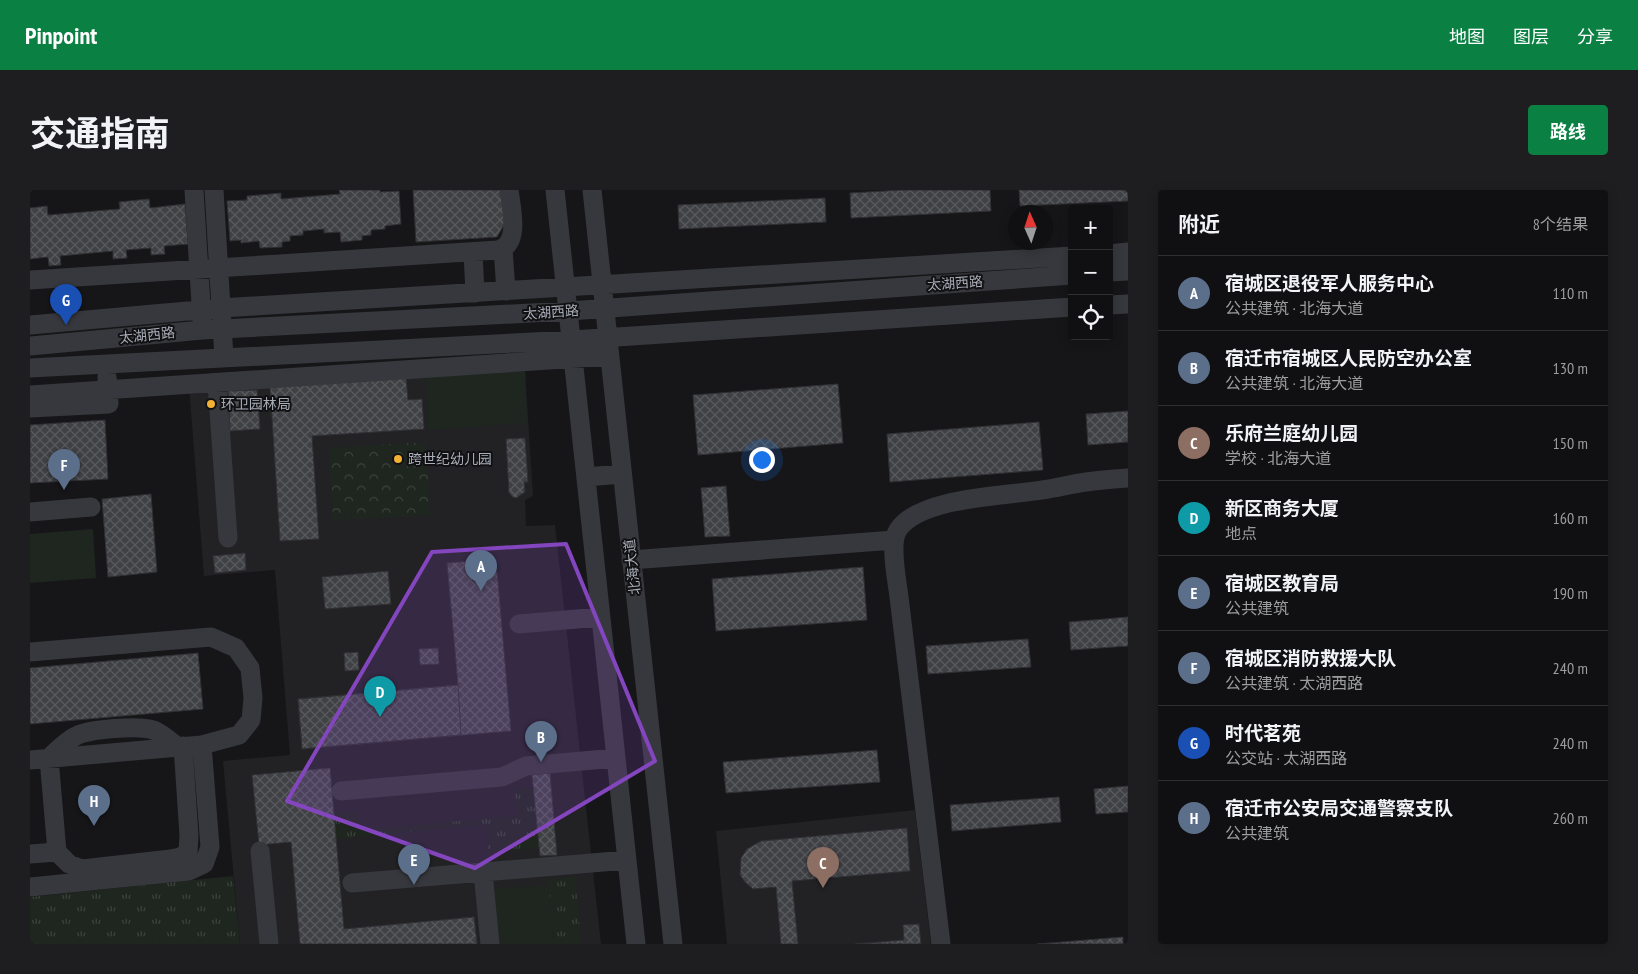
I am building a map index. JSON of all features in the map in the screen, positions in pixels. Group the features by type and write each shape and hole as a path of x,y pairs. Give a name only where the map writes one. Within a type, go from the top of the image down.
{"street":[{"path":"194,190 202,330"},
{"path":"214,190 224,358"},
{"path":"30,280 502,249 510,242 513,232 509,190"},
{"path":"555,190 636,944"},
{"name":"北海大道","path":"592,190 673,944"},
{"path":"502,249 506,291"},
{"path":"473,252 475,293"},
{"path":"1113,254 1128,252"},
{"path":"30,325 221,308 1068,256"},
{"path":"1113,272 1128,271"},
{"name":"太湖西路","path":"30,346 202,330 569,311 1068,275"},
{"path":"1113,305 1128,304"},
{"name":"太湖西路","path":"30,368 245,357 573,349 607,337 1068,307"},
{"path":"30,395 217,383 573,349 609,356"},
{"path":"245,357 247,380"},
{"path":"30,408 109,404 106,364"},
{"path":"217,383 228,538"},
{"path":"586,477 622,474"},
{"path":"941,944 899,597 894,540 898,529 922,512 941,505 980,497 1128,478"},
{"path":"30,512 91,507"},
{"path":"631,560 894,540"},
{"path":"519,624 600,618"},
{"path":"30,652 211,637 236,648 250,668 253,698 250,720 238,735 202,745 30,760"},
{"path":"30,887 189,871 204,864 210,846 202,745"},
{"path":"49,758 58,852 69,864 82,869 171,859 188,853 189,835 181,747"},
{"path":"340,791 502,777 526,766 616,758"},
{"path":"260,851 268,944"},
{"path":"30,854 58,852"},
{"path":"352,883 627,860"},
{"path":"484,872 490,944"}],"highlighted area":[{"path":"566,544 655,761 475,868 287,801 432,552"}],"shaded area":[{"path":"525,370 533,496 525,500 526,526 555,525 601,944 240,944 223,761 290,755 275,570 204,576 189,386"},
{"path":"915,810 931,944 727,944 716,831"}],"green space":[{"path":"525,370 527,423 428,430 426,375"},
{"path":"426,442 430,515 333,520 329,448"},
{"path":"93,529 96,578 30,583 30,534"},
{"path":"534,787 539,848 488,852 486,825 336,839 334,813 356,811 359,830 517,816 515,789"},
{"path":"233,876 240,944 30,944 30,897"},
{"path":"575,876 581,944 554,944 548,880"},
{"path":"548,885 554,944 498,944 493,889"}],"building":[{"path":"339,190 399,191 401,224 385,226 385,229 371,230 371,235 362,236 362,240 341,242 340,232 324,233 324,229 303,231 303,235 290,236 290,241 282,242 282,247 260,248 259,241 241,243 241,240 230,241 227,201 247,200 247,196 281,193 281,199 340,194"},
{"path":"413,190 502,190 505,223 497,237 416,242"},
{"path":"902,190 990,190 991,211 851,218 850,193"},
{"path":"1019,190 1128,190 1128,201 1020,205"},
{"path":"825,198 826,222 679,229 678,205"},
{"path":"149,199 150,208 185,204 188,244 164,246 165,254 151,255 151,248 126,250 127,258 113,259 113,251 60,256 61,265 49,266 48,257 30,259 30,208 47,206 48,215 120,209 119,202"},
{"path":"406,378 408,400 422,399 424,429 312,436 319,539 280,541 270,387"},
{"path":"838,384 843,443 698,455 693,395"},
{"path":"257,390 260,429 230,431 228,391"},
{"path":"1128,411 1128,442 1088,445 1086,414"},
{"path":"105,420 108,479 30,483 30,425"},
{"path":"1039,422 1043,470 890,482 887,434"},
{"path":"525,438 528,482 524,482 525,492 516,498 509,493 506,439"},
{"path":"726,486 730,536 705,537 701,488"},
{"path":"151,494 157,572 108,577 102,499"},
{"path":"245,553 246,570 215,573 213,556"},
{"path":"496,559 511,731 302,749 298,699 458,685 447,563"},
{"path":"863,567 867,620 716,631 712,579"},
{"path":"388,571 391,604 325,609 322,577"},
{"path":"1128,617 1128,646 1071,650 1069,622"},
{"path":"1028,639 1031,667 928,674 926,646"},
{"path":"438,648 439,664 420,665 419,649"},
{"path":"358,652 359,670 345,671 344,653"},
{"path":"198,653 203,709 30,724 30,668"},
{"path":"458,685 461,735 302,749 298,699"},
{"path":"877,750 880,782 726,793 723,762"},
{"path":"330,768 344,929 474,917 477,944 300,944 291,842 259,845 252,775"},
{"path":"550,773 557,855 540,856 532,775"},
{"path":"1128,786 1128,812 1096,814 1094,789"},
{"path":"1059,797 1061,822 952,831 950,805"},
{"path":"907,828 910,871 792,881 798,944 781,944 776,887 753,889 740,875 741,858 747,849 761,841"},
{"path":"919,924 921,944 855,944 904,940 903,925"},
{"path":"1123,937 1123,944 1037,944"}],"place":[{"name":"时代茗苑","path":"66,325"},
{"name":"环卫园林局","path":"211,404"},
{"name":"跨世纪幼儿园","path":"398,459"},
{"name":"宿城区消防救援大队","path":"64,490"},
{"name":"宿城区退役军人服务中心","path":"481,591"},
{"name":"新区商务大厦","path":"380,717"},
{"name":"宿迁市宿城区人民防空办公室","path":"541,762"},
{"name":"宿迁市公安局交通警察支队","path":"94,826"},
{"name":"宿城区教育局","path":"414,885"},
{"name":"乐府兰庭幼儿园","path":"823,888"}]}
